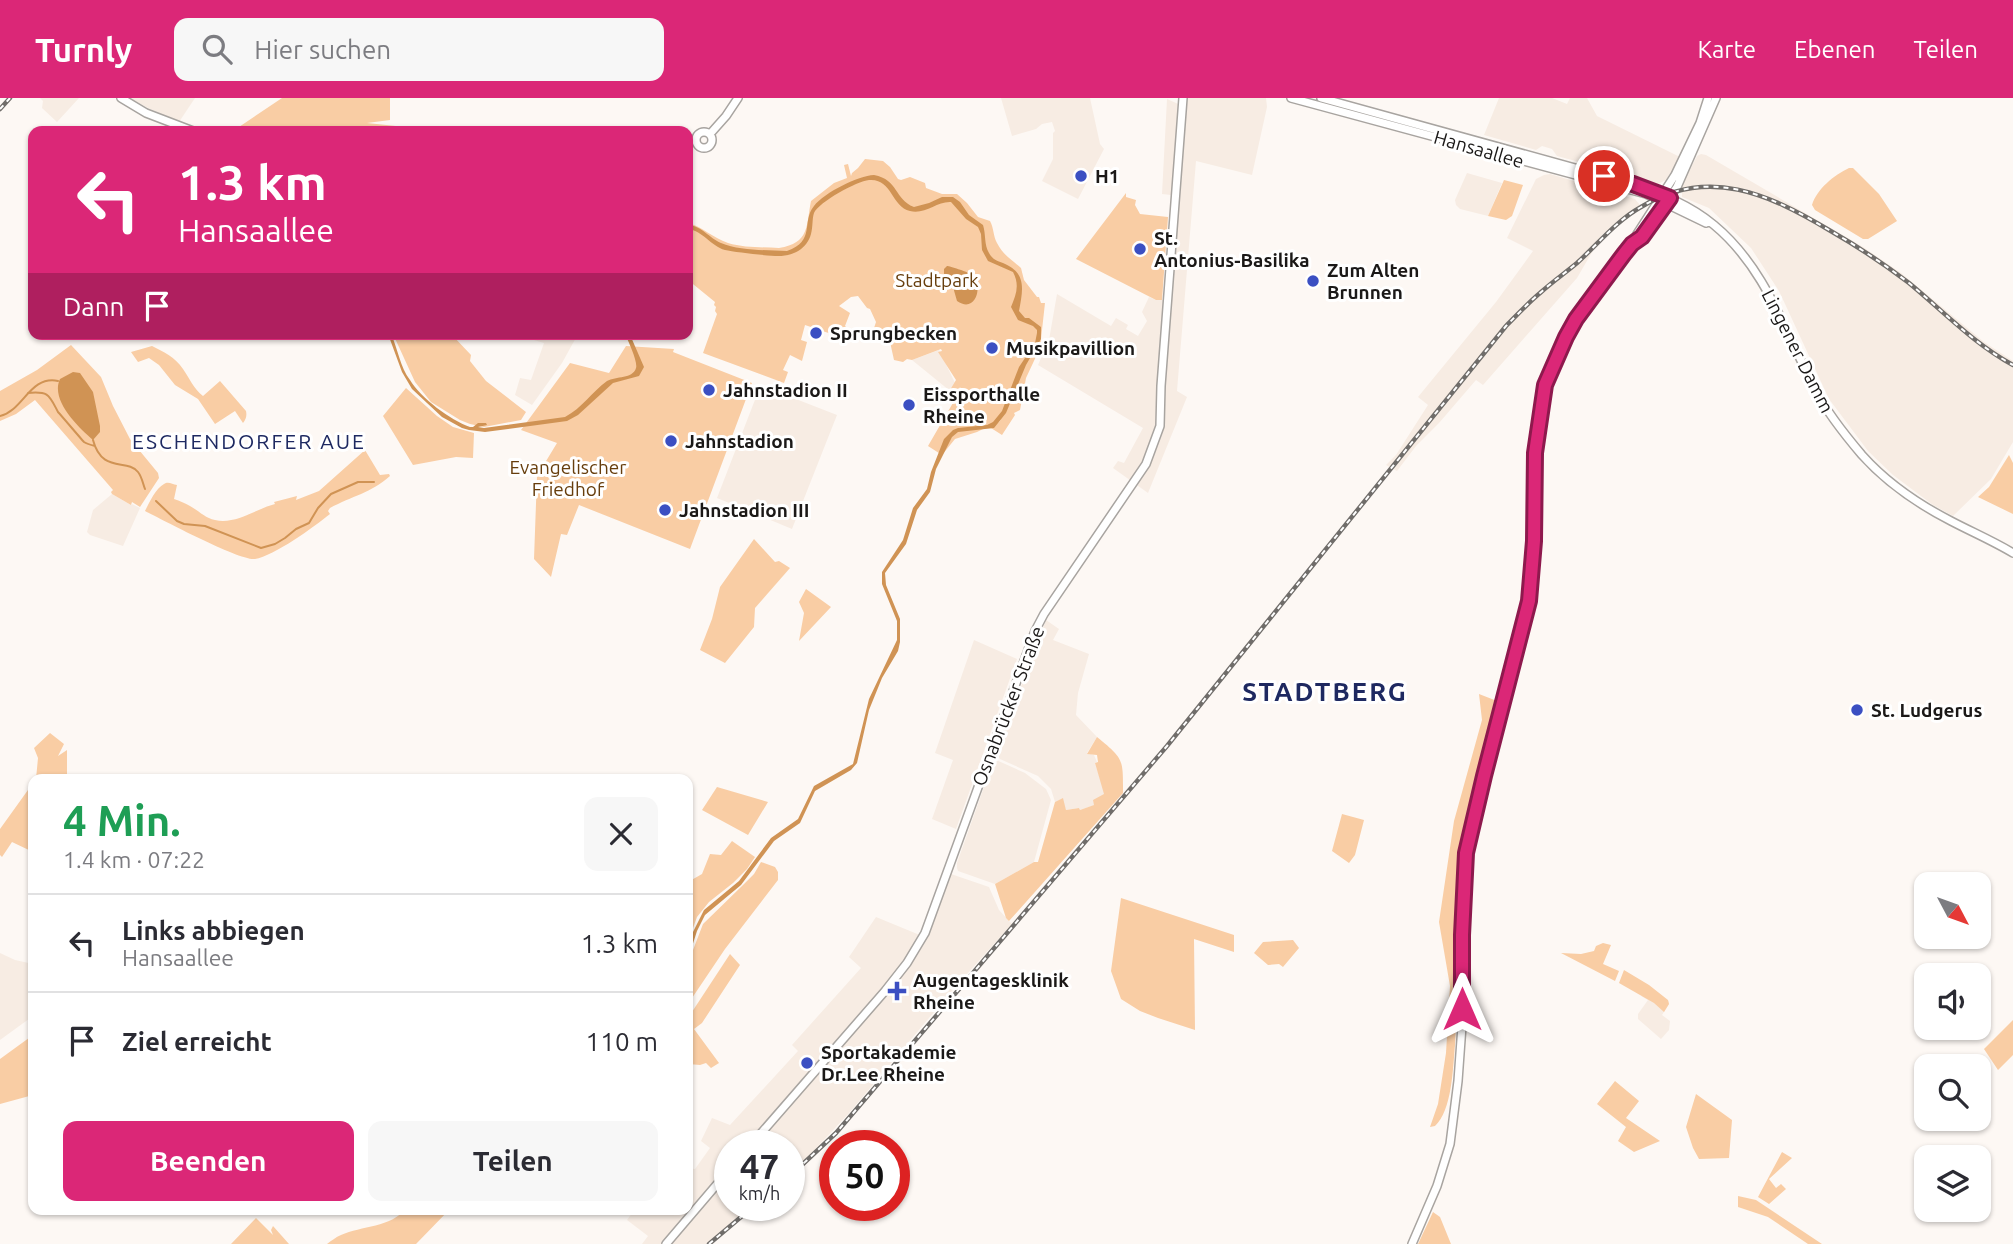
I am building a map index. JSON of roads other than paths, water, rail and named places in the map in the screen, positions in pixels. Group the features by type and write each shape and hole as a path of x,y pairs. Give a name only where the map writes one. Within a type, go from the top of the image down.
{"main road":[{"path":"121,98 146,113 178,126"},
{"path":"710,134 738,98"},
{"name":"Hansaallee","path":"1291,98 1665,199"},
{"name":"Hansaallee","path":"1321,98 1619,180 1665,199"},
{"path":"1412,1244 1437,1185 1450,1144 1462,1027 1462,935 1466,853 1529,601 1534,541 1535,453 1545,385 1576,319 1632,244 1648,216 1665,199 1708,98"},
{"path":"1632,244 1642,237 1665,199 1696,145 1716,98"},
{"name":"Osnabrücker Straße","path":"764,1130 886,991 925,933 1035,631 1151,454 1160,426 1182,100"},
{"path":"693,135 703,132 710,134"},
{"path":"697,136 697,143 705,148 712,143 710,134"},
{"path":"1632,190 1647,202 1648,216"},
{"name":"Lingener Damm","path":"1665,199 1699,214 1727,237 1745,257 1760,277 1823,404 1839,428 1878,472 1910,497 2013,553"},
{"path":"693,1212 714,1188"},
{"path":"666,1244 691,1215"}],"waterway":[{"path":"0,416 15,408 40,383 58,381"},
{"path":"28,393 48,395 58,412 84,442 95,446"},
{"path":"93,440 102,457 138,472 145,489"},
{"path":"156,501 177,521 205,526 261,548 275,544 309,523 331,494 358,482 374,482"}],"railway":[{"path":"0,109 10,98"},
{"path":"805,1162 836,1133 1167,746 1506,326 1615,226 1641,207 1666,195 1690,188 1714,187 1738,190 1784,205 1870,255 1909,283 1972,337 2013,365"},
{"path":"709,1244 736,1221"}],"place":[{"name":"H1","path":"1081,176"},
{"name":"St. Antonius-Basilika","path":"1140,249"},
{"name":"Zum Alten Brunnen","path":"1313,281"},
{"name":"Sprungbecken","path":"816,333"},
{"name":"Musikpavillion","path":"992,348"},
{"name":"Jahnstadion II","path":"709,390"},
{"name":"Eissporthalle Rheine","path":"909,405"},
{"name":"Jahnstadion","path":"671,441"},
{"name":"Jahnstadion III","path":"665,510"},
{"name":"St. Ludgerus","path":"1857,710"},
{"name":"Augentagesklinik Rheine","path":"897,991"},
{"name":"Sportakademie Dr.Lee Rheine","path":"807,1063"}],"district":[{"name":"ESCHENDORFER AUE","path":"249,442"},
{"name":"STADTBERG","path":"1325,692"}],"park label":[{"name":"Stadtpark","path":"937,280"},
{"name":"Evangelischer Friedhof","path":"568,478"}]}
